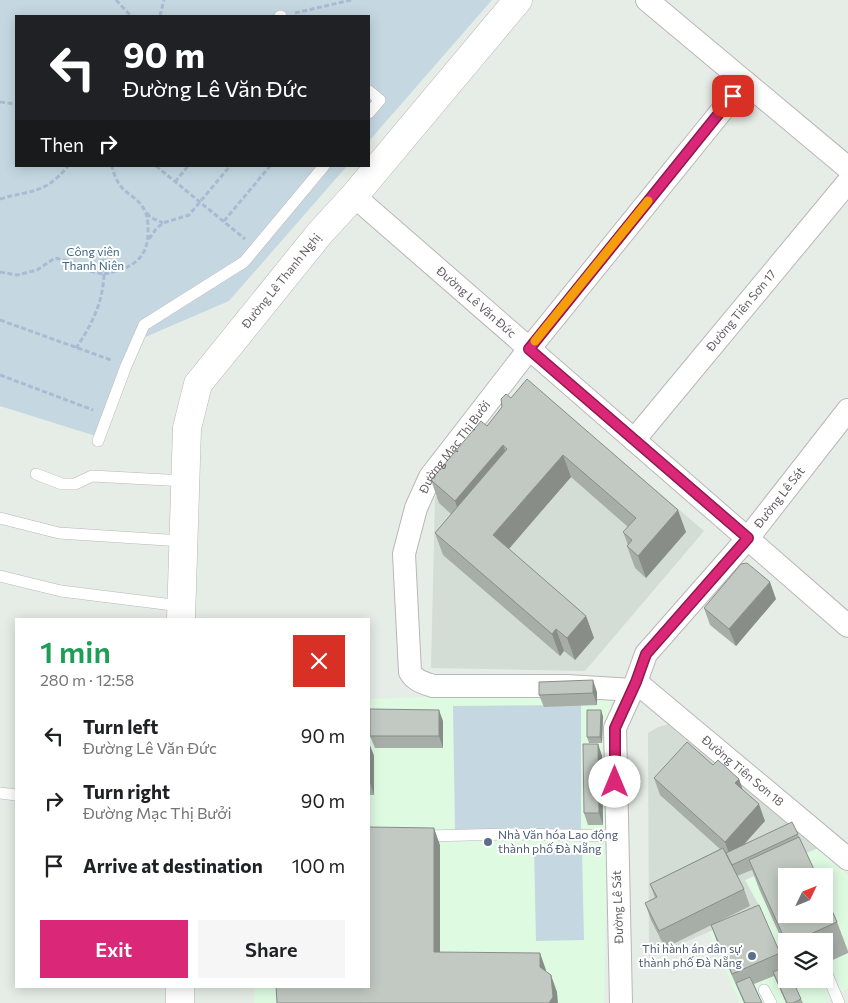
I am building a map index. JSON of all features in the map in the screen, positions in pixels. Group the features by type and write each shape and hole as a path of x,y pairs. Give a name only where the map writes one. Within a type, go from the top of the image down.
{"main road":[{"name":"Đường Lê Thanh Nghị","path":"181,612 187,428 198,384 320,234 518,0"},
{"path":"180,988 180,1003"}],"street":[{"path":"647,0 848,168"},
{"name":"Đường Mạc Thị Bưởi","path":"635,686 433,686 420,682 412,677 410,672 404,554 416,508 430,477 529,349 745,82"},
{"name":"Đường Tiên Sơn 17","path":"634,440 848,182"},
{"name":"Đường Lê Văn Đức","path":"354,196 848,626"},
{"name":"Đường Lê Sát","path":"621,1003 615,728 635,686 646,654 748,538 848,410"},
{"name":"Đường Tiên Sơn 18","path":"635,686 848,859"}],"lane":[{"path":"370,91 380,100 370,112"},
{"path":"98,441 126,366 144,325 244,262 323,167"},
{"path":"36,474 62,484 75,484 92,476 185,481"},
{"path":"0,518 59,534 182,541"},
{"path":"0,576 61,591 181,612"},
{"path":"0,793 15,795"},
{"path":"428,836 513,834 616,836"},
{"path":"833,988 839,1003"},
{"path":"764,990 771,1003"}],"path":[{"path":"116,0 130,15"},
{"path":"160,15 164,0"},
{"path":"285,15 351,0"},
{"path":"0,102 15,104"},
{"path":"0,199 37,191 56,179 67,167"},
{"path":"112,167 115,180 121,189 139,204 150,217 163,223"},
{"path":"157,167 256,247"},
{"path":"175,182 187,167"},
{"path":"0,272 17,275 37,270 55,258 73,262 88,271 104,274 123,270 138,261 143,254 148,240 163,223 189,215 229,167"},
{"path":"224,221 269,167"},
{"path":"145,211 148,219 148,240"},
{"path":"76,348 87,332 101,302 104,274 103,259"},
{"path":"0,320 126,366"},
{"path":"0,375 108,415"}],"shaded area":[{"path":"532,384 704,531 585,671 431,668 435,498"},
{"name":"Nhà Văn hóa Lao động thành phố Đà Nẵng","path":"611,691 604,1003 254,1003 254,988 370,988 370,699"},
{"path":"669,724 818,848 745,880 761,909 649,958 648,733 658,727"},
{"path":"818,848 848,875 848,988 826,1003 740,1003 709,932 761,909 745,880"}],"green space":[{"name":"Công viên Thanh Niên","path":"0,0 492,0 370,140 370,15 15,15 15,167 346,167 229,301 136,341 102,438 0,406"},
{"path":"581,705 581,832 455,832 453,706"},
{"path":"534,849 582,849 584,940 536,941"}],"building":[{"path":"527,379 678,510 638,556 627,546 632,540 623,532 636,518 563,455 493,535 586,616 567,638 556,629 552,634 435,533 507,449 503,445 455,501 431,480 481,421 487,426 502,407 501,399 506,394 511,398"},
{"path":"747,563 770,582 729,629 704,608 741,564"},
{"path":"593,680 593,693 539,695 539,682"},
{"path":"370,709 439,710 439,736 370,736"},
{"path":"587,710 601,710 600,737 587,737"},
{"path":"687,742 713,765 718,760 739,779 735,783 759,804 725,842 654,778"},
{"path":"583,744 598,744 599,813 584,813"},
{"path":"792,822 798,834 732,865 726,853"},
{"path":"370,827 434,828 434,952 540,953 540,967 551,975 553,997 549,1003 277,1003 276,988 370,988"},
{"path":"799,837 813,868 778,868 778,923 833,923 833,913 837,922 813,933 782,933 749,860"},
{"path":"723,848 744,889 659,931 645,903 657,897 650,884"},
{"name":"Thi hành án dân sự thành phố Đà Nẵng","path":"759,905 778,948 778,954 732,974 711,925"},
{"path":"778,970 778,983 773,972"},
{"path":"750,977 762,1003 745,1003 736,983"},
{"path":"780,988 796,988 801,999 793,1003 787,1003"}],"slow traffic":[{"path":"535,341 648,201"}],"place":[{"name":"Nhà Văn hóa Lao động thành phố Đà Nẵng","path":"488,842"},
{"name":"Thi hành án dân sự thành phố Đà Nẵng","path":"752,956"}],"route":[{"path":"615,782 615,728 636,682 646,654 748,538 529,349 733,96"}]}
